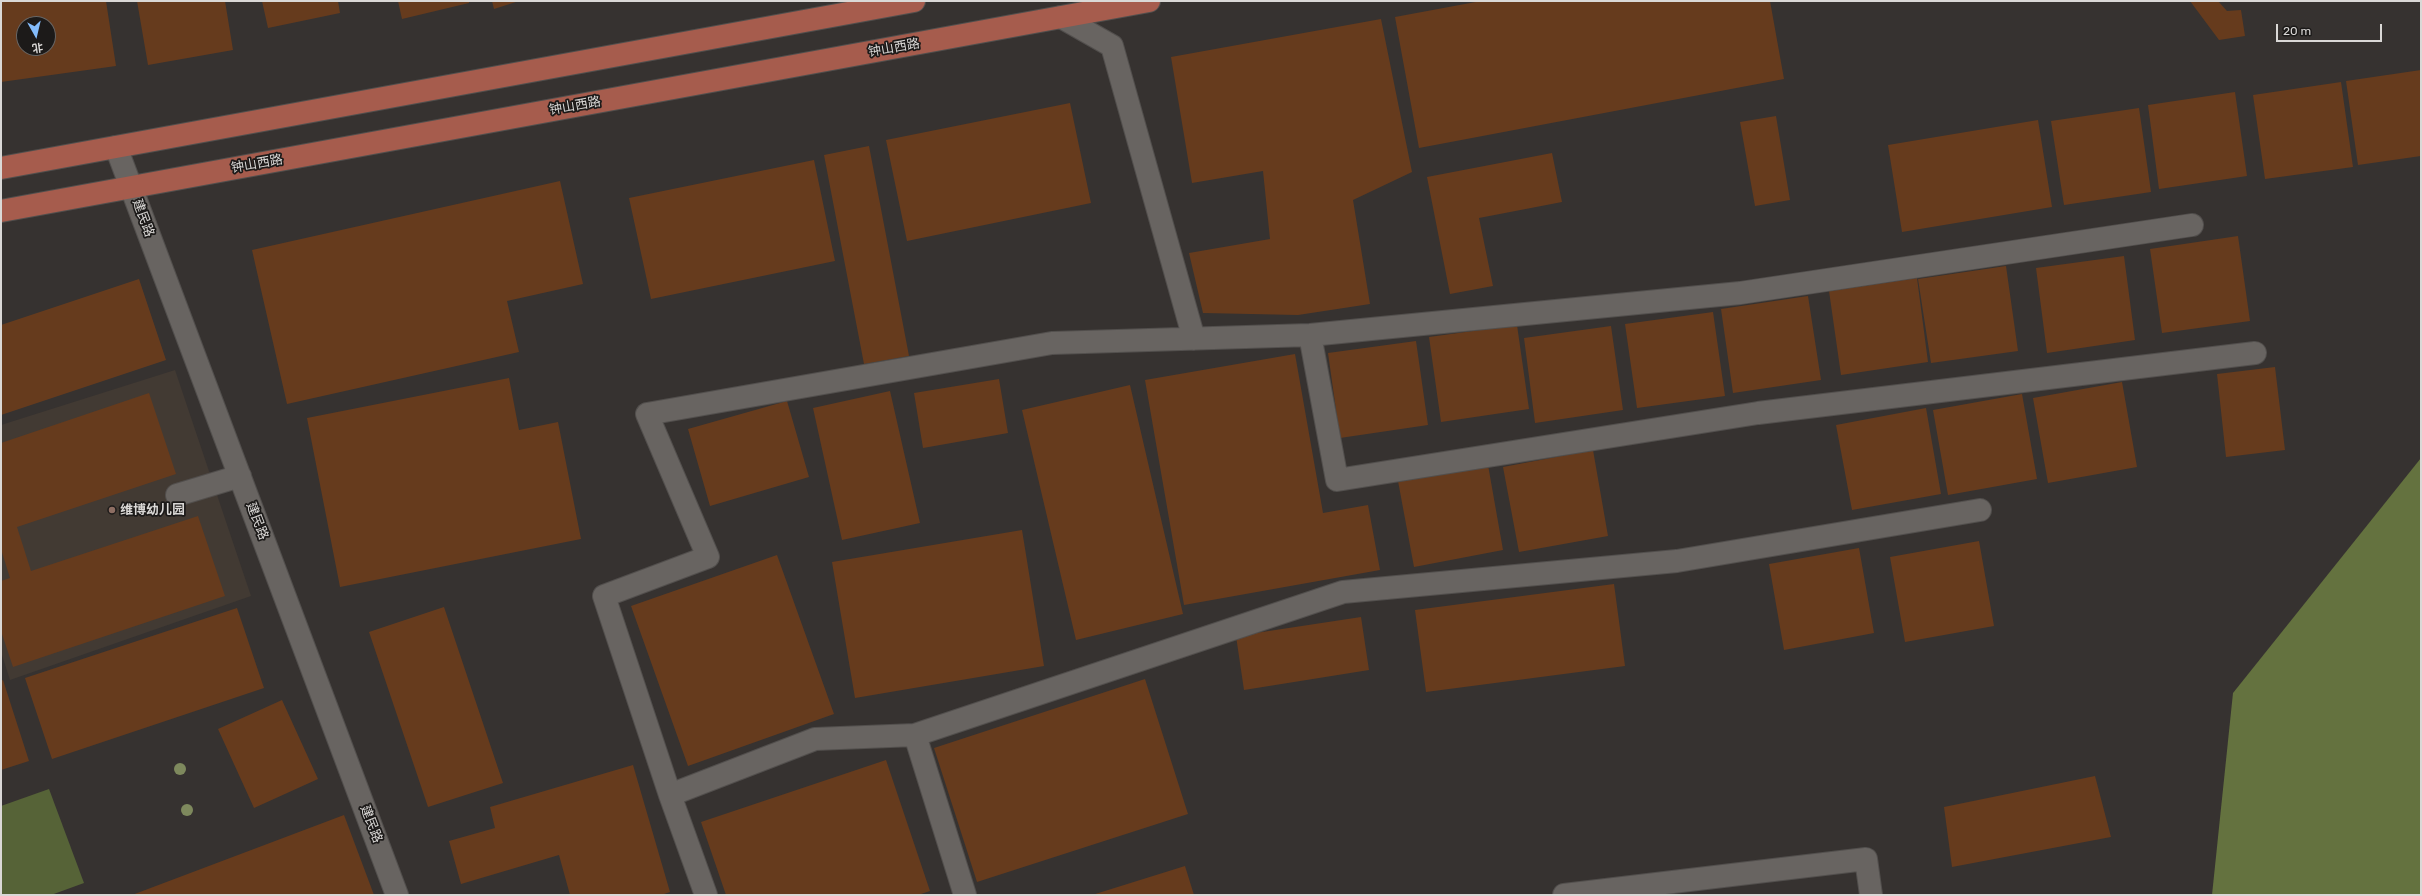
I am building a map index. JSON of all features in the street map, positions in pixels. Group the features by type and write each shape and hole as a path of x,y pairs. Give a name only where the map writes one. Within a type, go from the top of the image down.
{"main road":[{"path":"1,168 914,1"},
{"name":"钟山西路","path":"1,211 1149,1"}],"street":[{"path":"1061,17 1112,46 1194,339"},
{"name":"建民路","path":"116,147 397,895"},
{"path":"706,895 670,796 604,596 708,558 647,414 1052,343 1310,335 1740,294 2192,225"},
{"path":"1310,335 1337,480 1758,414 2255,353"},
{"path":"178,495 240,476"},
{"path":"670,796 815,739 916,735 1343,592 1677,561 1980,510"},
{"path":"916,735 964,895"},
{"path":"1564,895 1866,859 1872,895"}],"shaded area":[{"name":"维博幼儿园","path":"175,370 251,596 10,680 1,652 1,425"}],"green space":[{"path":"2421,458 2421,895 2212,895 2233,693"},
{"path":"49,789 84,883 51,895 1,895 1,806"}],"building":[{"path":"1,1 106,1 116,66 1,82"},
{"path":"137,1 225,1 233,50 148,65"},
{"path":"262,1 338,1 340,13 268,28"},
{"path":"398,1 469,1 469,3 402,19"},
{"path":"492,1 519,1 494,9"},
{"path":"1481,1 1770,1 1784,79 1419,148 1395,17"},
{"path":"2190,1 2218,1 2227,11 2241,10 2245,36 2219,40"},
{"path":"1381,19 1412,172 1353,200 1370,304 1298,315 1203,313 1189,253 1270,239 1263,171 1192,183 1171,57"},
{"path":"2421,70 2421,156 2358,165 2346,81"},
{"path":"2341,82 2353,167 2265,179 2253,95"},
{"path":"2235,92 2247,176 2159,189 2148,105"},
{"path":"1070,103 1091,203 907,241 886,140"},
{"path":"2139,108 2151,192 2064,205 2051,121"},
{"path":"1776,116 1790,200 1755,206 1740,122"},
{"path":"2038,120 2052,207 1902,232 1888,145"},
{"path":"869,146 909,356 864,364 824,155"},
{"path":"1552,153 1562,202 1479,218 1493,286 1450,294 1427,177"},
{"path":"814,160 835,261 651,299 629,198"},
{"path":"560,181 583,284 507,301 519,352 287,404 252,250"},
{"path":"2238,236 2250,321 2162,333 2150,249"},
{"path":"2124,256 2135,340 2047,353 2036,268"},
{"path":"2006,266 2018,351 1931,363 1918,279"},
{"path":"1917,278 1928,362 1841,375 1829,291"},
{"path":"139,279 166,360 1,415 1,325"},
{"path":"1808,296 1821,380 1733,393 1721,309"},
{"path":"1713,312 1725,396 1637,408 1625,324"},
{"path":"1517,325 1529,409 1441,422 1429,337"},
{"path":"1611,326 1623,410 1535,423 1524,338"},
{"path":"1416,341 1428,425 1340,438 1328,353"},
{"path":"1295,354 1323,513 1368,505 1380,570 1184,605 1145,380"},
{"path":"2275,367 2285,450 2226,457 2217,374"},
{"path":"509,378 519,430 558,422 581,539 340,587 307,418"},
{"path":"999,379 1008,433 923,448 914,393"},
{"path":"2122,382 2137,467 2048,483 2033,398"},
{"path":"1130,385 1183,614 1076,640 1022,410"},
{"path":"890,391 920,523 842,540 813,408"},
{"name":"维博幼儿园","path":"149,393 176,474 17,527 31,571 198,516 225,596 13,667 1,631 1,581 10,578 1,549 1,443"},
{"path":"2022,394 2037,479 1948,495 1933,410"},
{"path":"787,401 809,477 710,506 688,429"},
{"path":"1926,408 1941,494 1852,510 1836,425"},
{"path":"1593,450 1608,536 1519,552 1503,467"},
{"path":"1488,465 1503,550 1414,567 1398,481"},
{"path":"1022,530 1044,666 855,698 832,562"},
{"path":"1979,541 1994,626 1905,642 1890,557"},
{"path":"1859,548 1874,633 1784,650 1769,564"},
{"path":"777,555 834,714 688,766 631,606"},
{"path":"1614,584 1625,666 1426,692 1415,610"},
{"path":"444,607 503,783 428,807 369,632"},
{"path":"237,608 264,688 52,759 25,678"},
{"path":"1361,617 1369,670 1244,690 1236,636"},
{"path":"1145,679 1188,814 977,882 934,748"},
{"path":"3,680 29,761 1,770 1,681"},
{"path":"282,700 318,779 254,808 218,729"},
{"path":"886,760 930,891 918,895 726,895 701,822"},
{"path":"633,765 670,892 661,895 570,895 559,855 461,884 449,841 495,828 490,807"},
{"path":"2095,776 2111,837 1952,867 1944,807"},
{"path":"344,815 374,895 132,895"},
{"path":"1185,866 1194,895 1092,895"}],"place":[{"name":"维博幼儿园","path":"112,510"}]}
